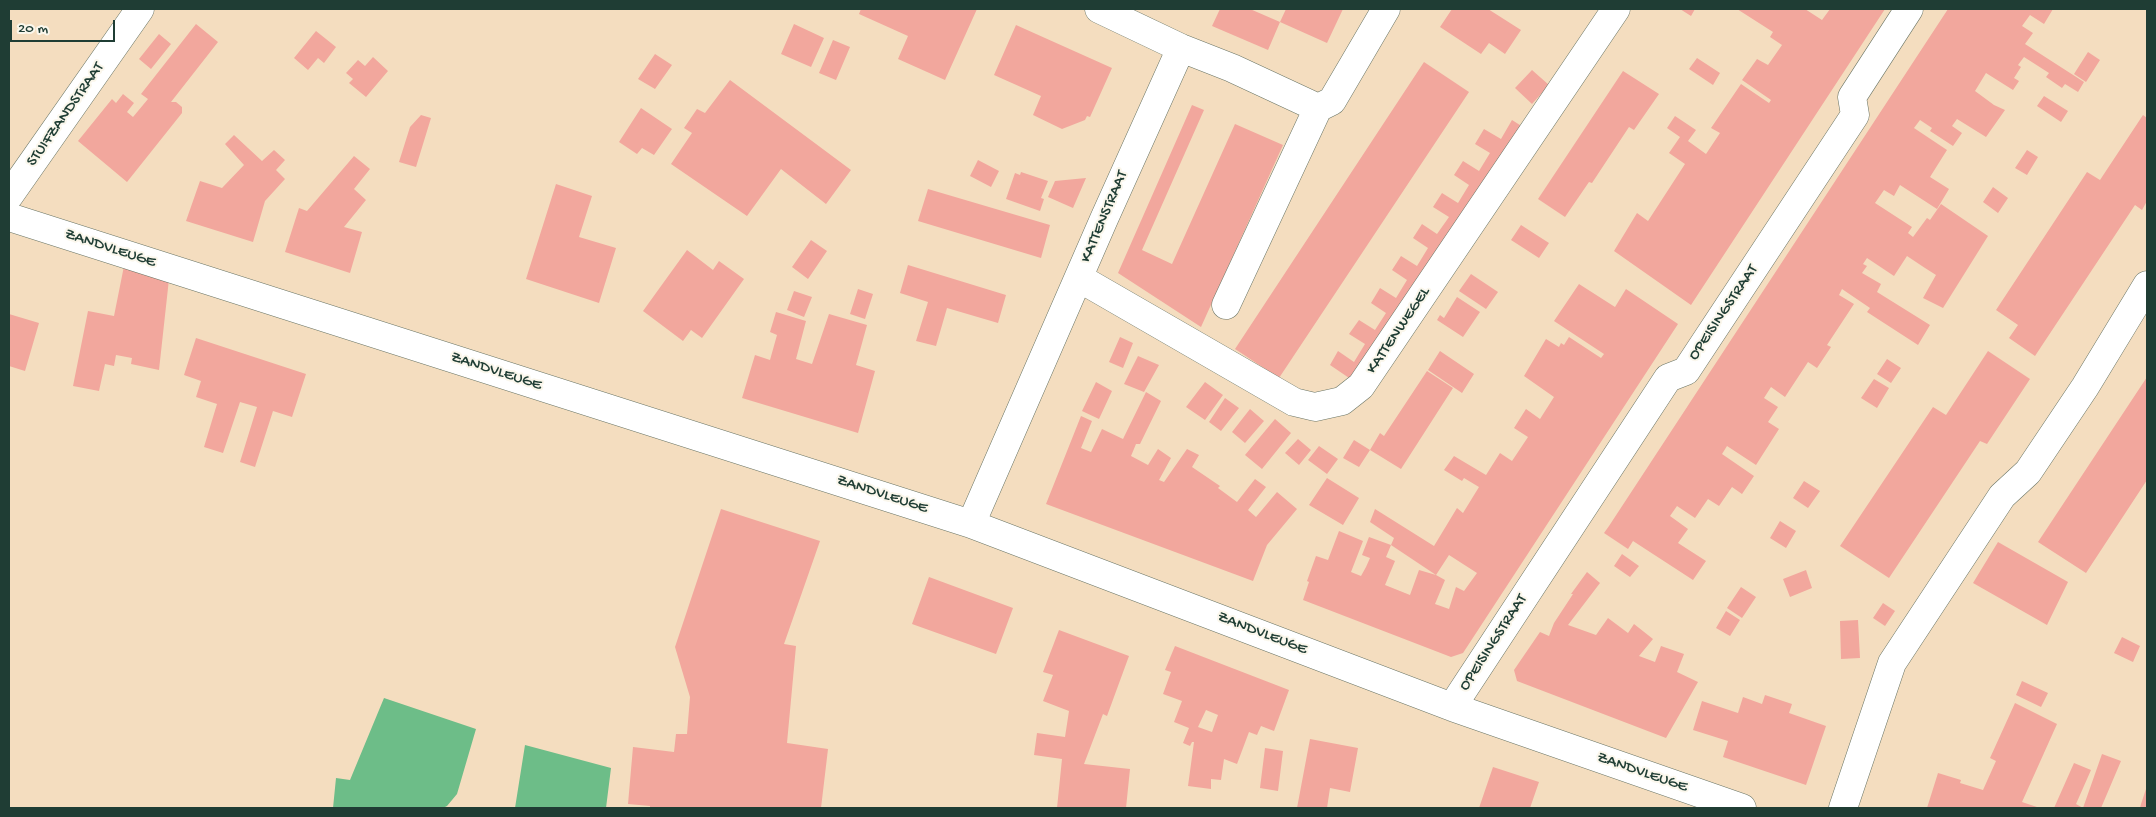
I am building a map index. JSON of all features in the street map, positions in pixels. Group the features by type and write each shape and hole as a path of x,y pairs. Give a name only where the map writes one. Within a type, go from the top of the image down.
{"street":[{"name":"STUIFZANDSTRAAT","path":"9,196 140,9"},
{"path":"1099,9 1181,48 1232,68 1318,108"},
{"path":"1226,305 1318,108 1332,101 1386,9"},
{"name":"KATTENWEGEL","path":"1079,278 1294,402 1316,407 1342,401 1362,386 1616,9"},
{"name":"OPEISINGSTRAAT","path":"1452,707 1668,378 1686,371 1855,115 1852,97 1909,9"},
{"name":"KATTENSTRAAT","path":"971,524 1181,48"},
{"name":"ZANDVLEUGE","path":"9,217 971,524 1452,707 1742,808"},
{"path":"1843,808 1892,663 2002,496 2028,472 2085,387 2147,285"}],"green space":[{"path":"384,698 476,729 457,794 447,806 443,808 333,808 336,778 350,780"},
{"path":"525,745 611,768 606,808 515,808"}],"building":[{"path":"861,9 977,9 945,80 898,59 908,36 859,14"},
{"path":"1220,9 1250,9 1280,22 1268,50 1212,26"},
{"path":"1286,9 1343,9 1327,43 1280,22"},
{"path":"1452,9 1488,9 1521,30 1505,54 1489,43 1481,54 1440,27"},
{"path":"1680,9 1695,9 1691,16"},
{"path":"1737,9 1805,9 1822,20 1830,9 1885,9 1691,305 1614,251 1637,213 1648,221 1685,164 1669,153 1680,137 1667,128 1675,116 1696,130 1688,141 1706,154 1720,133 1711,128 1741,84 1769,103 1771,100 1742,80 1757,59 1768,65 1782,45 1770,37 1773,32"},
{"path":"1948,9 2053,9 2044,24 2030,15 2022,26 2033,33 2025,44 2084,82 2078,92 2065,84 2062,88 2046,77 2049,73 2024,57 2018,65 2021,67 2014,78 2019,81 2013,90 1986,73 1975,91 1994,105 2005,110 1986,137 1957,119 1952,126 1962,133 1953,146 1930,131 1932,128 1920,120 1914,128 1947,150 1930,177 1949,189 1937,209 1900,185 1894,196 1884,190 1875,203 1912,227 1908,233 1913,237 1927,218 1930,220 1941,204 1988,236 1943,308 1923,298 1936,275 1907,256 1894,276 1867,258 1863,264 1867,266 1862,273 1881,284 1877,292 1930,325 1918,345 1867,312 1870,308 1842,289 1839,295 1854,304 1827,345 1831,347 1817,368 1808,362 1785,397 1771,387 1764,398 1778,407 1768,422 1779,429 1756,465 1727,446 1722,454 1754,476 1742,494 1732,487 1719,506 1708,499 1695,518 1677,506 1670,516 1688,529 1678,543 1706,561 1693,580 1633,541 1628,549 1604,533"},
{"path":"196,24 218,42 171,102 176,102 182,107 182,113 127,182 78,141 112,99 116,103 123,94 134,103 127,112 133,117 148,99 141,94"},
{"path":"794,24 824,38 811,67 781,54"},
{"path":"1016,25 1112,68 1090,117 1087,116 1085,120 1062,129 1033,115 1041,96 994,75"},
{"path":"316,31 336,47 324,63 318,58 308,70 294,58"},
{"path":"159,34 171,44 151,69 139,59"},
{"path":"833,40 850,47 836,80 819,73"},
{"path":"2088,52 2100,60 2086,82 2074,74"},
{"path":"655,54 672,65 655,89 638,79"},
{"path":"373,57 388,71 366,97 349,83 353,79 346,73 358,60 365,66"},
{"path":"1697,58 1720,73 1713,85 1689,69"},
{"path":"1424,62 1469,92 1279,378 1235,349"},
{"path":"1532,70 1549,85 1532,104 1515,88"},
{"path":"1623,71 1659,94 1634,130 1629,127 1592,183 1589,182 1565,217 1538,199"},
{"path":"730,80 851,170 826,204 781,169 747,216 671,164 692,133 684,128 697,109 705,113"},
{"path":"2044,96 2068,111 2061,122 2037,106"},
{"path":"1192,105 1204,110 1142,250 1172,264 1235,124 1283,145 1201,327 1118,273"},
{"path":"641,108 672,129 654,155 642,148 637,154 619,142"},
{"path":"421,115 431,118 416,167 399,162 410,127"},
{"path":"2143,115 2147,118 2147,201 2142,210 2135,205 2035,356 2009,338 2018,325 1996,310 2087,172 2100,180"},
{"path":"1512,120 1523,127 1355,382 1330,365 1338,351 1354,362 1365,344 1349,334 1359,320 1375,330 1386,313 1371,303 1380,288 1396,298 1407,280 1392,270 1401,256 1417,266 1428,248 1413,238 1422,224 1437,234 1449,217 1433,207 1442,193 1458,203 1469,185 1454,175 1463,161 1479,171 1490,153 1475,144 1484,129 1501,139"},
{"path":"234,135 262,161 274,150 285,160 276,170 285,179 265,201 253,242 186,221 200,181 222,188 244,165 225,144"},
{"path":"2027,150 2038,157 2027,175 2015,168"},
{"path":"354,156 370,169 354,189 366,200 344,227 362,232 350,273 285,252 299,208 307,211"},
{"path":"978,160 999,171 991,187 970,176"},
{"path":"1021,172 1048,181 1041,198 1044,199 1040,211 1006,199 1015,173 1020,175"},
{"path":"1086,178 1073,208 1048,197 1055,181"},
{"path":"556,184 592,196 579,237 616,248 599,303 526,279"},
{"path":"1993,187 2008,198 1998,213 1983,202"},
{"path":"928,189 1050,225 1041,258 918,221"},
{"path":"1521,225 1549,243 1539,258 1511,240"},
{"path":"811,240 827,251 808,279 792,267"},
{"path":"687,250 713,270 719,261 744,279 702,338 691,330 683,341 643,311"},
{"path":"908,265 1006,295 998,323 947,308 936,346 916,341 928,302 900,293"},
{"path":"124,266 169,279 159,370 131,364 132,358 116,355 114,366 105,364 99,391 73,386 88,311 114,316"},
{"path":"1471,274 1498,292 1486,309 1459,291"},
{"path":"1579,284 1615,307 1626,289 1678,324 1463,653 1451,657 1303,600 1309,582 1307,581 1316,556 1328,560 1339,531 1363,541 1351,572 1361,576 1370,558 1362,555 1369,537 1391,545 1394,538 1370,522 1375,509 1434,546 1457,508 1463,513 1479,487 1464,478 1462,481 1444,470 1454,456 1486,475 1500,453 1512,461 1528,437 1514,428 1526,409 1540,419 1554,397 1524,376 1546,339 1559,347 1561,343 1564,345 1569,337 1601,358 1604,354 1554,321","holes":["1391,545 1436,575 1419,570 1410,595 1385,585 1395,561 1386,557","1449,555 1477,573 1464,591 1456,587 1449,609 1435,604 1445,580 1436,575"]},
{"path":"858,289 873,294 865,319 850,314"},
{"path":"794,291 812,297 804,317 787,310"},
{"path":"1457,297 1480,312 1463,337 1437,320 1440,315 1444,318"},
{"path":"776,312 806,321 796,359 812,364 829,314 867,325 856,365 875,371 858,433 742,398 755,355 770,360 777,335 770,332"},
{"path":"9,314 39,323 25,371 9,366"},
{"path":"1120,337 1133,343 1123,368 1109,362"},
{"path":"196,338 306,374 292,417 273,411 255,467 240,462 257,407 240,402 223,453 204,447 217,404 196,397 201,381 184,375"},
{"path":"1440,351 1474,374 1462,393 1428,370"},
{"path":"1988,351 2030,379 1987,444 1980,441 1889,578 1840,546 1933,407 1946,415"},
{"path":"1138,356 1159,365 1144,392 1124,384"},
{"path":"1887,359 1901,368 1891,383 1877,374"},
{"path":"1427,371 1453,388 1401,469 1370,450 1380,433 1384,436"},
{"path":"2147,377 2147,480 2086,573 2038,542"},
{"path":"1874,379 1889,388 1877,408 1861,398"},
{"path":"1096,382 1112,391 1099,419 1082,411"},
{"path":"1205,382 1223,395 1205,420 1186,407"},
{"path":"1146,392 1161,401 1140,444 1136,444 1131,456 1148,465 1158,449 1171,458 1159,480 1164,482 1187,449 1199,455 1192,467 1220,486 1218,488 1237,502 1255,479 1266,487 1248,510 1256,517 1277,492 1297,509 1267,545 1253,581 1046,504 1081,416 1092,421 1081,448 1091,452 1102,429 1123,439"},
{"path":"1225,398 1239,408 1221,431 1209,422"},
{"path":"1250,409 1264,421 1245,443 1232,432"},
{"path":"1275,419 1291,433 1262,469 1245,455"},
{"path":"1298,439 1311,450 1299,465 1285,453"},
{"path":"1354,440 1370,450 1359,467 1343,458"},
{"path":"1319,446 1338,459 1327,474 1308,460"},
{"path":"1327,478 1359,498 1343,525 1309,505"},
{"path":"1804,481 1820,491 1808,508 1793,498"},
{"path":"721,509 820,541 784,644 796,646 787,743 828,749 821,808 650,808 650,806 628,804 633,747 674,752 676,734 687,734 690,697 675,647"},
{"path":"1780,521 1796,531 1786,548 1770,538"},
{"path":"1998,542 2068,582 2047,625 1973,583"},
{"path":"1622,554 1639,566 1630,577 1614,566"},
{"path":"1806,570 1812,588 1790,597 1783,579"},
{"path":"1587,572 1600,583 1568,625 1596,635 1608,618 1628,633 1634,624 1653,639 1639,656 1655,662 1661,646 1684,654 1677,672 1698,682 1666,738 1517,681 1514,670 1540,632 1549,636 1554,623 1573,594 1571,594"},
{"path":"929,577 1013,608 996,654 912,624"},
{"path":"1741,587 1756,597 1742,618 1727,608"},
{"path":"1883,603 1895,611 1885,626 1873,618"},
{"path":"1726,611 1740,620 1730,636 1716,628"},
{"path":"1858,620 1860,658 1841,659 1840,621"},
{"path":"1059,630 1129,656 1107,716 1103,714 1084,764 1130,769 1126,808 1057,808 1062,759 1034,755 1037,733 1065,737 1069,711 1043,701 1053,675 1043,672"},
{"path":"2122,637 2140,646 2133,662 2114,653"},
{"path":"1175,646 1289,690 1274,731 1261,726 1257,735 1249,732 1237,764 1224,759 1221,780 1211,779 1211,789 1188,786 1194,742 1190,746 1183,743 1189,728 1174,722 1182,701 1163,694 1171,672 1165,670","holes":["1206,710 1218,715 1212,732 1198,727"]},
{"path":"2022,681 2048,693 2041,707 2016,695"},
{"path":"1765,695 1792,704 1789,713 1826,726 1806,785 1723,757 1728,741 1693,730 1702,701 1738,713 1743,697 1762,704"},
{"path":"2015,703 2057,724 2022,802 2040,808 1927,808 1938,773 1961,780 1960,783 1983,790 1996,761 1990,758"},
{"path":"1310,739 1358,748 1350,792 1330,788 1327,808 1297,808"},
{"path":"1265,748 1283,751 1278,791 1260,788"},
{"path":"2102,754 2121,761 2101,808 2083,808"},
{"path":"2074,763 2091,770 2076,804 2083,808 2054,808"},
{"path":"1493,767 1539,782 1530,808 1479,808"},
{"path":"2147,786 2147,808 2140,808 2141,804"}]}
